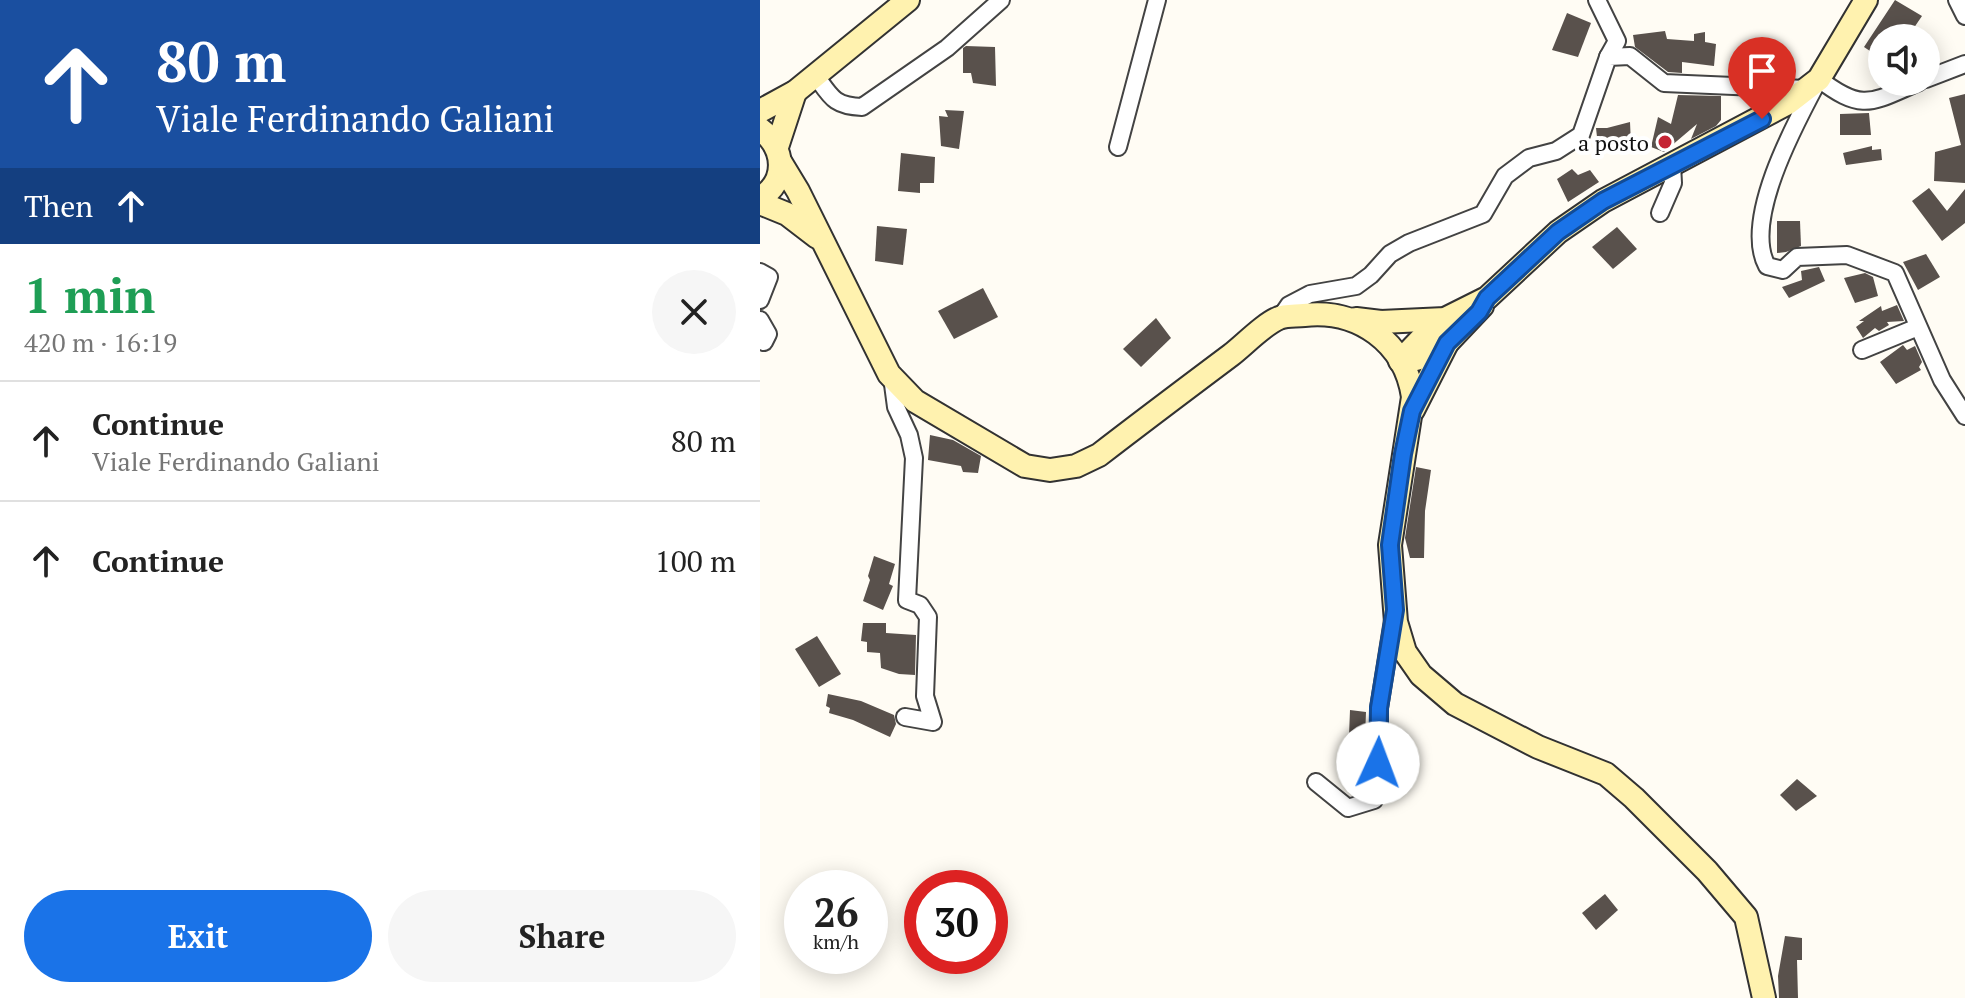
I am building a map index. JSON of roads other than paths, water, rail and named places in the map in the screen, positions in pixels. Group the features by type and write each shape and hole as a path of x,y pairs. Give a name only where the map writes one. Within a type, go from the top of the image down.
{"main road":[{"path":"760,111 795,92 908,0"},
{"path":"1400,361 1445,319 1487,298 1558,232 1603,201 1762,119 1812,84 1866,0"},
{"path":"795,92 773,187 760,201 787,214 821,240"},
{"path":"760,129 779,155 892,377 915,401 1025,466 1050,470 1076,466 1099,455 1280,318 1331,313 1381,322 1445,319"},
{"path":"1400,361 1418,359 1447,343 1479,312 1487,298"},
{"path":"1351,318 1390,346 1411,386 1412,411 1390,545 1395,610 1405,652 1421,675 1455,704 1538,747 1606,774 1707,871 1746,917 1764,998"},
{"path":"1412,411 1447,343"}],"street":[{"path":"816,76 833,100 846,106 862,107 947,48 1001,0"},
{"path":"1118,147 1157,0"},
{"path":"1280,318 1289,305 1310,294 1356,286 1390,254 1409,243 1483,214 1505,176 1529,158 1556,151 1581,135 1608,57 1617,41 1597,0"},
{"path":"1957,0 1965,16"},
{"path":"1608,57 1630,56 1664,83 1812,84 1861,102 1878,96"},
{"path":"1940,74 1965,64"},
{"path":"1812,84 1763,207 1760,253 1767,266 1783,270 1797,257 1847,255 1895,273 1942,380 1965,416"},
{"path":"1660,213 1673,183 1672,165"},
{"path":"760,272 769,277 760,300"},
{"path":"760,320 768,334 764,342"},
{"path":"1862,350 1918,327"},
{"path":"892,377 896,407 909,435 914,458 907,600 920,605 928,617 925,696 933,722 905,717"},
{"path":"1316,782 1348,808 1374,800 1379,783 1379,708 1395,610"}],"place":[{"name":"a posto","path":"1665,142"}]}
